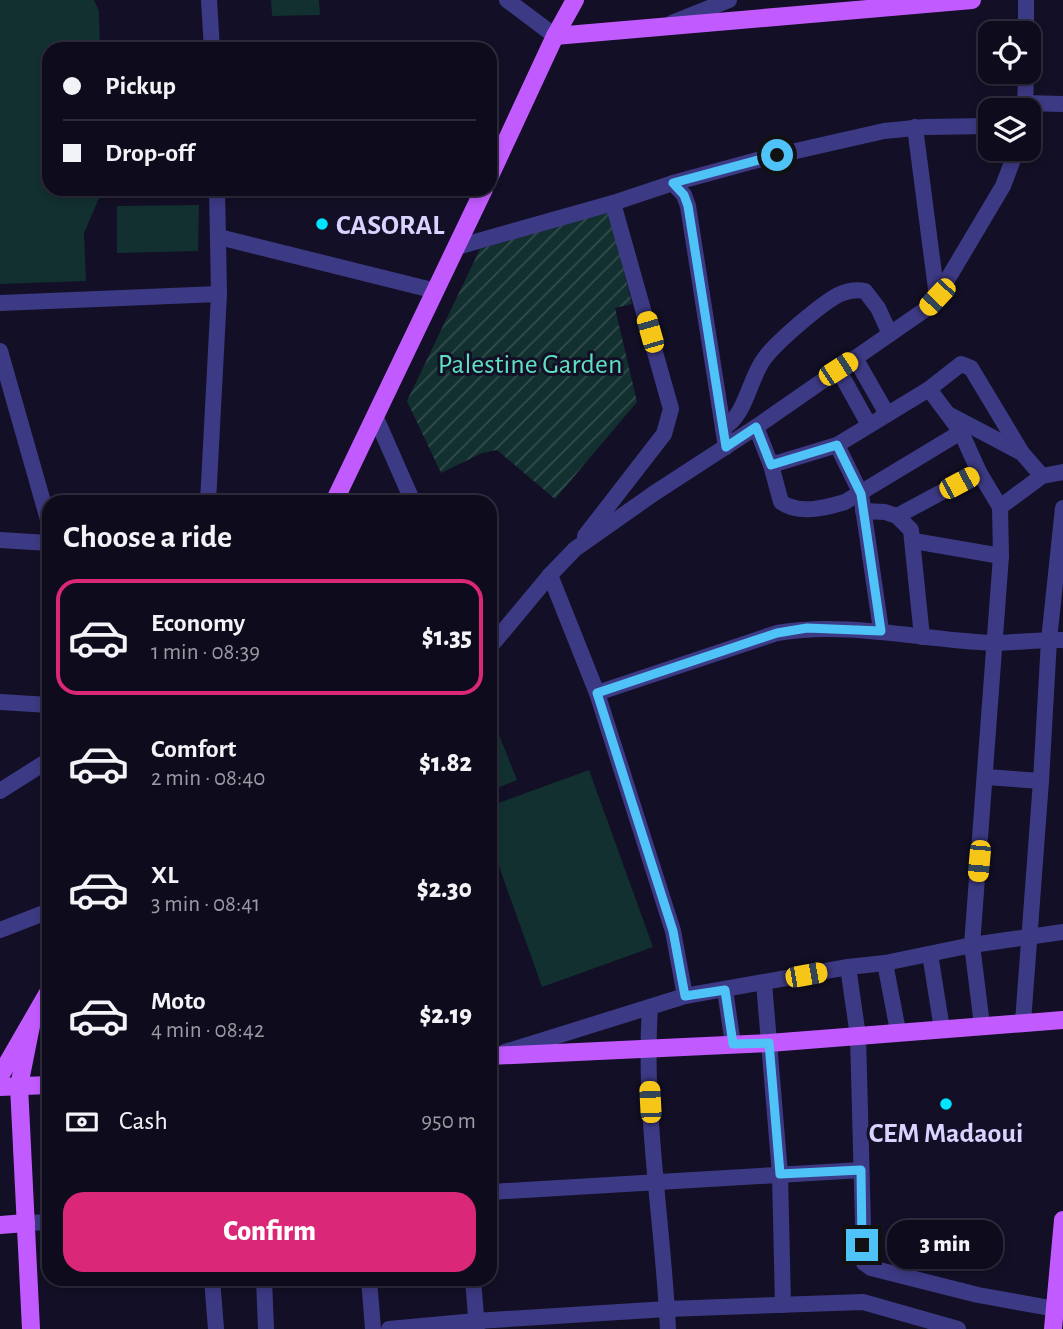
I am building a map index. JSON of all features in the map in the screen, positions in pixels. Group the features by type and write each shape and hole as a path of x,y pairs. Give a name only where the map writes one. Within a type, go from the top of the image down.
{"main road":[{"path":"497,161 555,36 575,0"},
{"path":"555,36 972,0"},
{"path":"338,495 481,196"},
{"path":"0,1076 39,1018"},
{"path":"31,1329 19,1086 39,1018"},
{"path":"497,1056 769,1043 1063,1020"},
{"path":"0,1087 42,1085"},
{"path":"1053,1329 1063,1220"},
{"path":"0,1225 26,1223"}],"street":[{"path":"209,0 212,42"},
{"path":"507,0 555,36"},
{"path":"663,26 727,0"},
{"path":"1026,0 1027,21"},
{"path":"1041,106 1063,104"},
{"path":"915,127 937,297"},
{"path":"457,247 613,204 673,183 783,154 884,131 915,127 978,127"},
{"path":"575,549 916,317 937,297 1003,186 1012,161"},
{"path":"673,183 684,195 688,206 726,447"},
{"path":"208,495 219,294 217,196"},
{"path":"497,639 575,549 664,434 671,409 613,204"},
{"path":"219,237 436,291"},
{"path":"723,428 736,418 757,371 774,348 837,296 856,289 864,291 877,308 890,334"},
{"path":"0,303 219,294"},
{"path":"0,351 42,498"},
{"path":"855,358 887,414"},
{"path":"771,465 837,445 929,388 961,364 968,365 1022,453 1042,476"},
{"path":"838,369 869,425"},
{"path":"929,388 961,432 979,472 1000,507 1001,556 972,944 982,1025"},
{"path":"948,414 1022,453"},
{"path":"376,418 410,495"},
{"path":"756,427 771,465 781,502 791,508 828,507 861,494 961,432"},
{"path":"837,445 861,494 881,631"},
{"path":"897,516 979,472"},
{"path":"1000,507 1042,476 1063,472"},
{"path":"1023,1023 1041,781 1056,640 1063,508"},
{"path":"863,510 897,516 911,530 922,637"},
{"path":"0,540 42,543"},
{"path":"914,541 1001,556"},
{"path":"550,575 597,693 673,931 685,996"},
{"path":"597,693 777,633 807,628 881,631 994,643 1056,640"},
{"path":"0,702 42,705"},
{"path":"0,791 42,764"},
{"path":"986,777 1041,781"},
{"path":"0,930 42,914"},
{"path":"497,1054 685,996 885,963 972,944 1063,932"},
{"path":"930,954 942,1029"},
{"path":"885,963 898,1031"},
{"path":"848,967 858,1036 862,1260 867,1267 978,1296 1056,1309"},
{"path":"764,982 780,1174 783,1305"},
{"path":"725,990 733,1044"},
{"path":"650,1007 647,1048 668,1329"},
{"path":"497,1192 861,1170"},
{"path":"26,1223 42,1222"},
{"path":"213,1286 216,1329"},
{"path":"264,1286 267,1329"},
{"path":"370,1286 373,1329"},
{"path":"474,1286 477,1325"},
{"path":"389,1329 477,1325 667,1309 863,1302 958,1329"}],"green space":[{"path":"0,0 94,0 99,11 100,42 42,42 42,196 100,196 84,233 86,281 0,284"},
{"path":"271,0 319,0 320,15 272,16"},
{"path":"199,205 198,251 117,253 117,206"},
{"name":"Palestine Garden","path":"609,211 632,304 615,308 637,402 555,499 497,450 482,453 441,473 407,401 480,249"},
{"path":"497,730 517,780 497,788"},
{"path":"589,770 653,947 542,987 497,861 497,803"}],"place":[{"name":"CASORAL","path":"322,224"},
{"name":"CEM Madaoui","path":"946,1104"}],"route":[{"path":"777,155 673,183 684,195 688,206 726,447 756,427 771,465 837,445 861,494 881,631 807,628 777,633 597,693 673,931 685,996 725,990 733,1044 769,1043 780,1174 861,1170 862,1245"}]}
